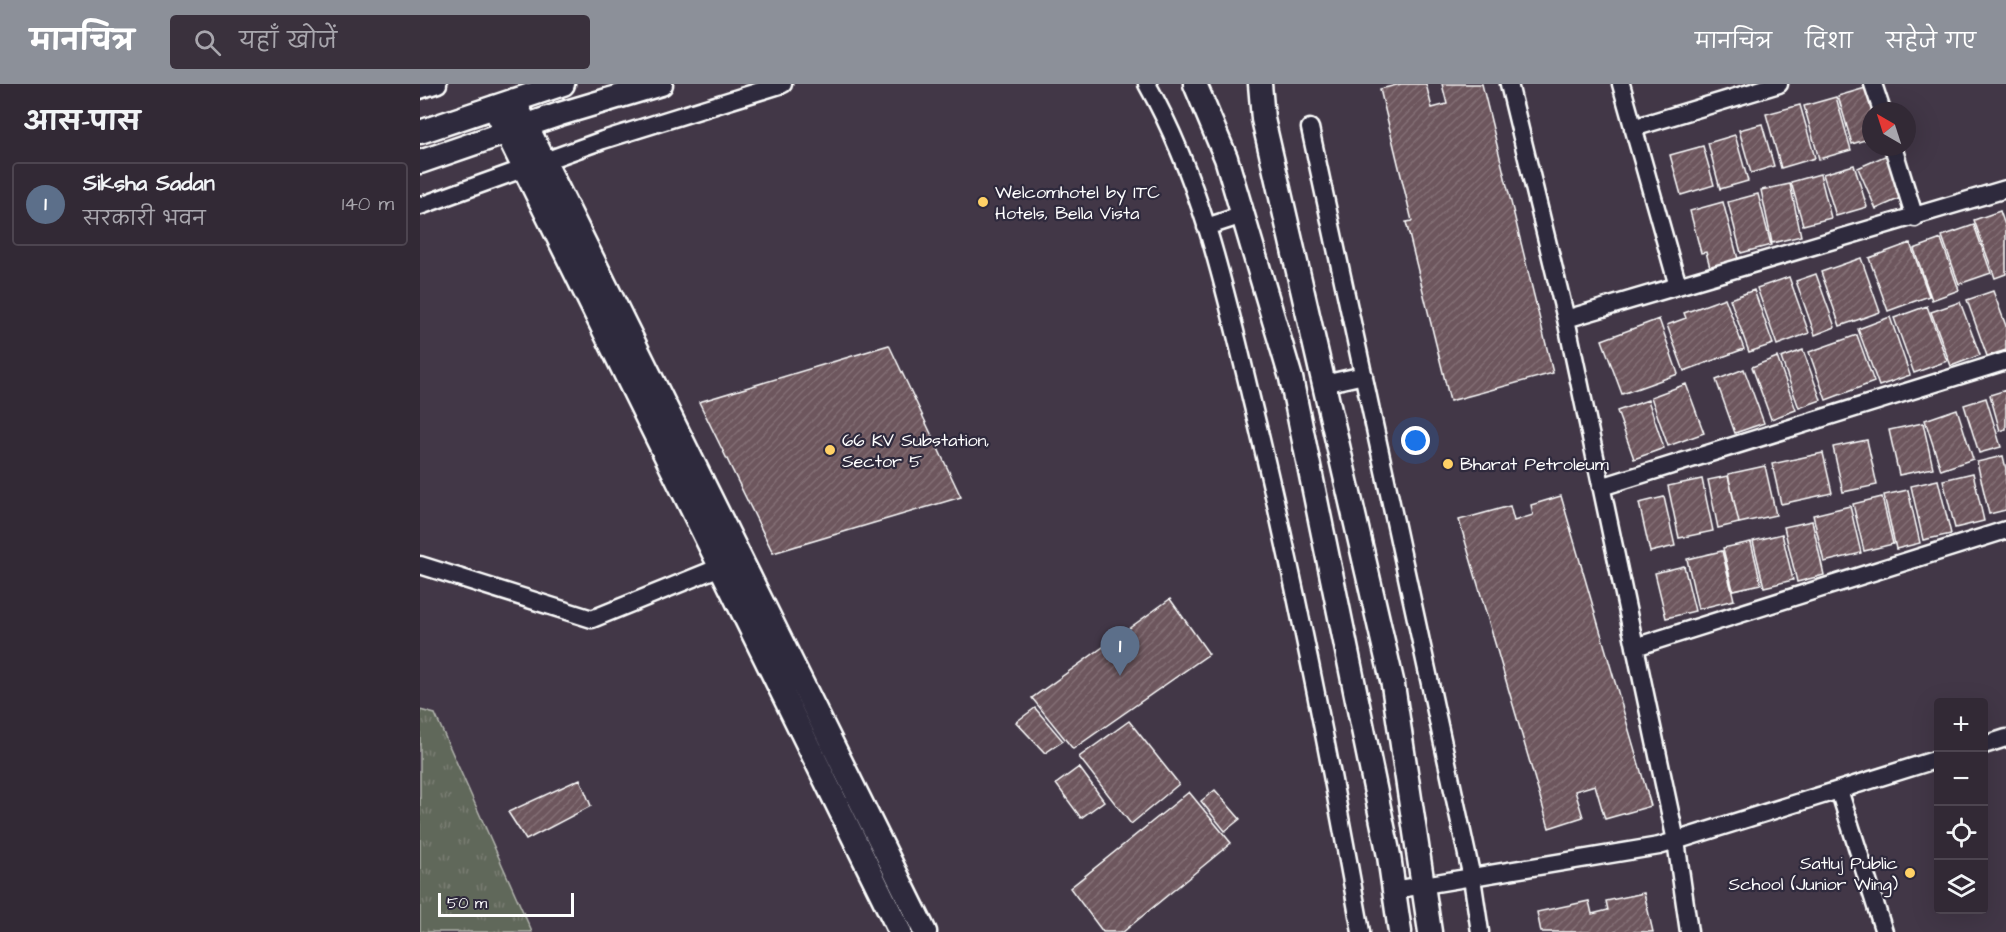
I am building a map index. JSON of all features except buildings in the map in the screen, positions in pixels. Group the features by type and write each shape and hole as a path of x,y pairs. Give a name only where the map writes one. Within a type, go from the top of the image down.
{"street":[{"path":"420,90 438,84"},
{"path":"420,132 563,84"},
{"path":"420,162 661,84"},
{"path":"1147,84 1167,119 1206,227 1226,293 1272,484 1361,932"},
{"path":"1195,84 1226,158 1292,378 1394,890 1400,932"},
{"path":"1260,84 1263,119 1394,685 1430,932"},
{"path":"1509,84 1566,318 1676,841 1689,932"},
{"path":"1621,84 1678,286"},
{"path":"1633,128 1779,84"},
{"path":"1873,84 1879,102"},
{"path":"420,206 534,164 779,85"},
{"path":"504,104 730,562 900,932"},
{"path":"1310,128 1472,878 1480,932"},
{"path":"1896,156 1916,218"},
{"path":"1566,318 1916,218 2006,189"},
{"path":"1206,227 1243,215"},
{"path":"1601,487 2006,361"},
{"path":"1324,384 1364,375"},
{"path":"1635,647 2006,530"},
{"path":"420,565 592,619 730,562"},
{"path":"730,562 925,932"},
{"path":"1988,743 2006,738"},
{"path":"1394,890 1676,841 1934,760"},
{"path":"1839,790 1884,932"}],"green space":[{"path":"420,710 435,714 532,932 420,932"}],"place":[{"name":"Welcomhotel by ITC Hotels, Bella Vista","path":"983,202"},
{"name":"66 KV Substation, Sector 5","path":"830,450"},
{"name":"Bharat Petroleum","path":"1448,464"},
{"name":"Siksha Sadan","path":"1120,676"},
{"name":"Satluj Public School (Junior Wing)","path":"1910,873"}]}
